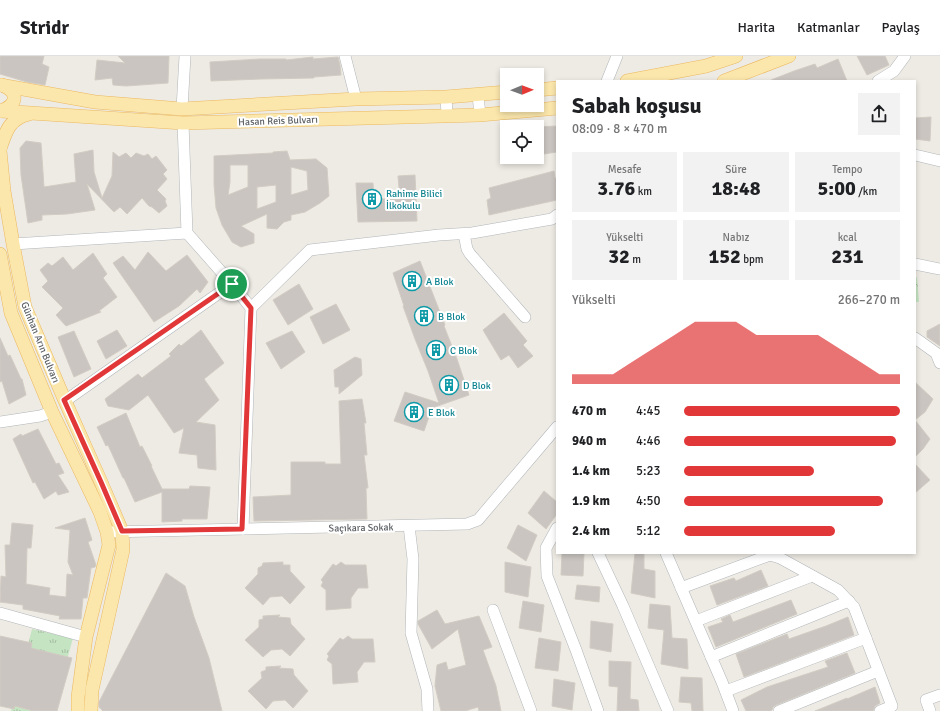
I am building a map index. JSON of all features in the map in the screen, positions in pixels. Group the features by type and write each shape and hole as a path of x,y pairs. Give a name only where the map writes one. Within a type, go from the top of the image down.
{"main road":[{"path":"632,80 706,66 736,56"},
{"path":"727,80 789,56"},
{"name":"Hasan Reis Bulvarı","path":"1,85 95,102 182,108 356,99 446,97 500,93"},
{"path":"0,149 6,109 14,95 11,90 1,85"},
{"path":"544,89 556,88"},
{"name":"Hasan Reis Bulvarı","path":"6,109 34,113 183,123 480,115 556,108"},
{"name":"Günhan Arın Bulvarı","path":"34,113 22,116 13,121 6,131 0,149 4,191 25,307 122,531 124,550 92,690 91,711"},
{"name":"Günhan Arın Bulvarı","path":"0,254 11,313 52,412 100,512 110,545 86,637 78,698 78,711"}],"street":[{"path":"182,108 185,56"},
{"path":"345,56 356,99"},
{"path":"606,80 617,56"},
{"path":"880,80 894,71 903,57"},
{"path":"478,95 480,115"},
{"path":"446,97 447,115"},
{"path":"183,123 187,233 251,308 242,529"},
{"path":"916,155 940,161"},
{"path":"251,308 310,250 439,234 472,233 552,218 556,216"},
{"path":"13,244 187,233"},
{"path":"464,234 467,249 470,254 525,317"},
{"path":"916,264 940,269"},
{"path":"64,400 232,284"},
{"path":"916,339 936,353 940,363"},
{"path":"0,422 40,416 52,412"},
{"name":"Saçıkara Sokak","path":"107,532 467,524 478,520 556,428"},
{"path":"409,526 413,559 411,633 427,689 428,711"},
{"path":"556,530 546,548 547,576 598,711"},
{"path":"598,554 623,606 668,711"},
{"path":"666,554 733,711"},
{"path":"681,588 770,555 780,558 838,590 854,607 892,706 880,711"},
{"path":"696,621 812,576"},
{"path":"711,657 849,602"},
{"path":"493,610 531,711"},
{"path":"0,613 86,637"},
{"path":"726,692 866,638"},
{"path":"779,711 878,671"},
{"path":"930,711 926,700 940,695"}],"green space":[{"path":"917,277 919,302 916,302"},
{"path":"32,629 73,638 53,711 11,711"}],"building":[{"path":"0,56 44,56 42,64 49,67 45,85 27,82 0,74"},
{"path":"118,56 169,56 168,83 126,86 113,85 112,78 95,80 97,60 125,63"},
{"path":"857,56 885,56 889,65 867,75"},
{"path":"313,57 313,59 338,57 341,75 314,78 211,81 210,62 260,59 286,60"},
{"path":"838,59 847,80 771,80 815,64 817,68"},
{"path":"931,117 930,141 916,139 916,118"},
{"path":"556,126 556,152 544,154 544,127"},
{"path":"26,141 41,143 44,187 76,182 74,154 93,150 94,172 102,198 112,176 113,152 119,157 126,153 131,158 136,153 144,156 148,154 152,159 156,156 167,170 163,174 167,179 157,190 166,199 165,201 167,206 159,213 149,206 142,198 127,214 120,207 114,212 87,184 95,210 67,214 42,215 42,220 28,223 21,175 20,148"},
{"path":"287,151 290,160 316,159 327,168 329,196 305,212 291,215 291,220 284,222 277,229 267,228 267,214 241,226 254,234 254,243 241,247 232,242 222,225 216,208 214,156","holes":["230,165 248,165 248,187 228,195","291,167 307,171 308,190 291,195","276,185 276,202 257,209 257,187"]},
{"path":"554,171 556,178 556,200 489,215 487,200 491,198 489,188"},
{"name":"Rahime Bilici İlkokulu","path":"415,175 417,221 358,222 356,183 373,183 374,199 400,199 398,176"},
{"path":"148,252 166,271 187,255 208,282 200,293 197,289 179,306 154,322 113,263 123,256 135,270"},
{"path":"93,253 107,274 103,278 117,297 99,311 101,312 66,326 56,315 63,308 42,287 48,281 40,270 48,263 52,266 63,257 73,270"},
{"path":"420,261 445,325 444,326 469,395 432,408 424,431 394,421 405,392 439,403 403,306 393,273"},
{"path":"299,284 313,309 288,325 273,300"},
{"path":"336,304 350,330 323,344 310,317"},
{"path":"504,313 527,341 523,345 533,356 518,368 509,355 501,360 483,330"},
{"path":"940,324 940,346 927,337 927,331"},
{"path":"117,330 127,346 106,359 97,341"},
{"path":"201,330 224,363 204,379 219,400 196,422 215,425 216,470 198,468 197,455 179,453 184,428 174,433 148,395 129,410 108,406 105,399 138,374 142,378 171,356 169,354 179,344 181,346"},
{"path":"74,331 91,369 74,377 58,337"},
{"path":"292,331 305,352 281,369 266,343"},
{"path":"0,338 8,356 10,355 22,379 26,395 9,404 2,381 0,382"},
{"path":"355,357 361,359 362,375 339,394 339,387 335,387 334,370"},
{"path":"916,383 933,399 925,412 916,419"},
{"path":"362,399 366,423 364,423 367,455 364,455 368,488 366,488 367,519 254,521 253,497 291,495 291,462 325,462 325,464 341,464 339,401"},
{"path":"126,413 140,447 142,446 162,489 189,489 190,486 210,487 207,519 182,519 182,521 162,522 162,492 135,502 108,445 106,446 97,427"},
{"path":"916,421 930,439 916,456"},
{"path":"38,429 56,464 59,463 64,473 58,475 69,492 58,495 56,491 44,499 35,482 33,483 13,439 21,434 22,436"},
{"path":"916,465 930,480 916,492"},
{"path":"544,491 556,501 556,515 546,529 528,513"},
{"path":"85,518 92,540 88,542 96,565 95,567 91,568 87,598 83,598 81,619 59,619 60,616 23,609 23,605 0,602 1,576 6,577 5,545 10,545 12,523 33,525 31,548 27,548 26,584 50,588 49,595 66,597 67,574 73,575 68,562 70,530 55,528"},
{"path":"518,525 537,535 526,561 507,548"},
{"path":"562,554 584,554 583,576 561,575"},
{"path":"635,554 644,554 644,569 655,571 655,598 631,593"},
{"path":"283,562 283,565 290,565 290,571 305,587 290,604 282,596 270,597 263,605 245,588 258,574 258,568 262,566 263,563"},
{"path":"341,562 345,565 366,565 368,588 358,588 351,598 351,608 326,610 326,590 321,586 323,582 321,580 333,564 336,566"},
{"path":"505,562 531,567 528,597 505,592"},
{"path":"761,570 768,586 717,605 710,586 734,578 736,581"},
{"path":"166,573 185,586 194,617 209,658 222,711 103,711 99,707 99,702"},
{"path":"577,585 600,587 599,602 575,599"},
{"path":"791,600 797,614 716,647 708,627 723,622 721,619 730,615 733,622"},
{"path":"523,601 544,605 541,632 519,628"},
{"path":"650,604 670,606 672,638 687,639 688,669 661,664 664,630 648,628"},
{"path":"437,610 445,624 479,616 492,647 483,650 496,686 501,711 479,711 478,707 465,711 441,711 435,686 437,665 446,662 448,670 466,665 458,629 432,649 418,624 418,621"},
{"path":"280,615 278,617 290,618 291,624 305,639 290,656 282,649 271,650 263,657 245,640 259,627 259,620 263,619 263,616"},
{"path":"848,617 854,635 744,677 736,654 787,634 789,639"},
{"path":"591,621 613,624 611,652 590,648"},
{"path":"0,636 32,643 31,648 72,658 57,711 33,711 15,706 14,709 0,706"},
{"path":"348,636 352,639 373,639 375,662 364,662 357,672 358,682 333,684 332,664 327,660 329,656 327,654 340,638 343,640"},
{"path":"539,638 561,642 558,671 535,668"},
{"path":"847,653 855,673 776,705 770,711 746,711 741,700 767,687 828,667 825,661"},
{"path":"609,661 631,662 630,699 638,700 639,711 617,711 618,687 609,686"},
{"path":"281,666 279,668 293,669 294,675 308,691 293,708 285,700 273,701 266,709 248,691 262,678 261,672 266,670 266,667"},
{"path":"681,677 702,678 703,711 692,711 691,703 679,702"},
{"path":"554,679 575,683 572,710 552,706"},
{"path":"875,687 880,703 875,706 873,711 815,711 847,699"}],"place":[{"name":"Rahime Bilici İlkokulu","path":"372,199"},
{"name":"A Blok","path":"412,281"},
{"name":"B Blok","path":"424,316"},
{"name":"C Blok","path":"436,350"},
{"name":"D Blok","path":"449,385"},
{"name":"E Blok","path":"414,412"}],"route":[{"path":"232,284 251,308 242,529 122,531 64,400 232,284"}]}
